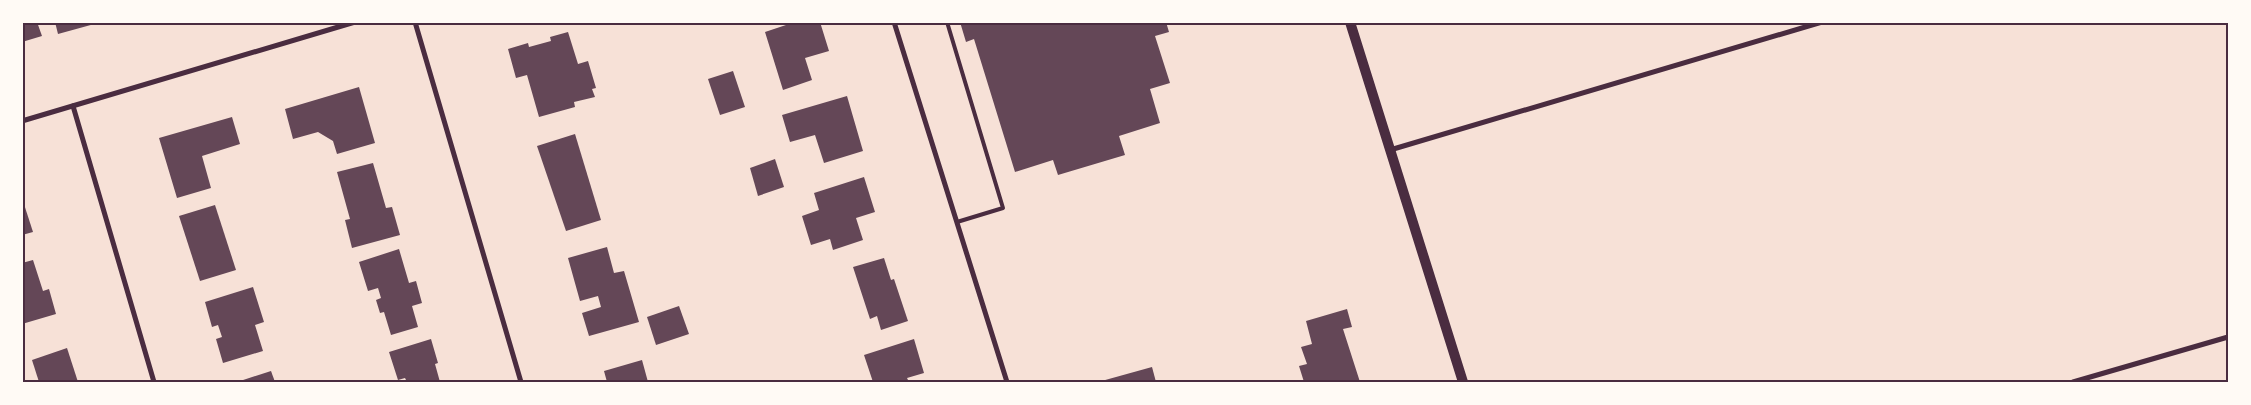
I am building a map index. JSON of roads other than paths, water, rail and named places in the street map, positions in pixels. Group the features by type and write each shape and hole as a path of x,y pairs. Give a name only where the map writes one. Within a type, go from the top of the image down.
{"main road":[{"path":"1350,22 1463,382"}],"street":[{"path":"22,121 355,22"},
{"path":"415,22 521,382"},
{"path":"894,22 1007,382"},
{"path":"1390,150 1822,22"},
{"path":"73,106 154,382"},
{"path":"2073,382 2228,337"}],"lane":[{"path":"948,22 1003,208 956,222"}]}
